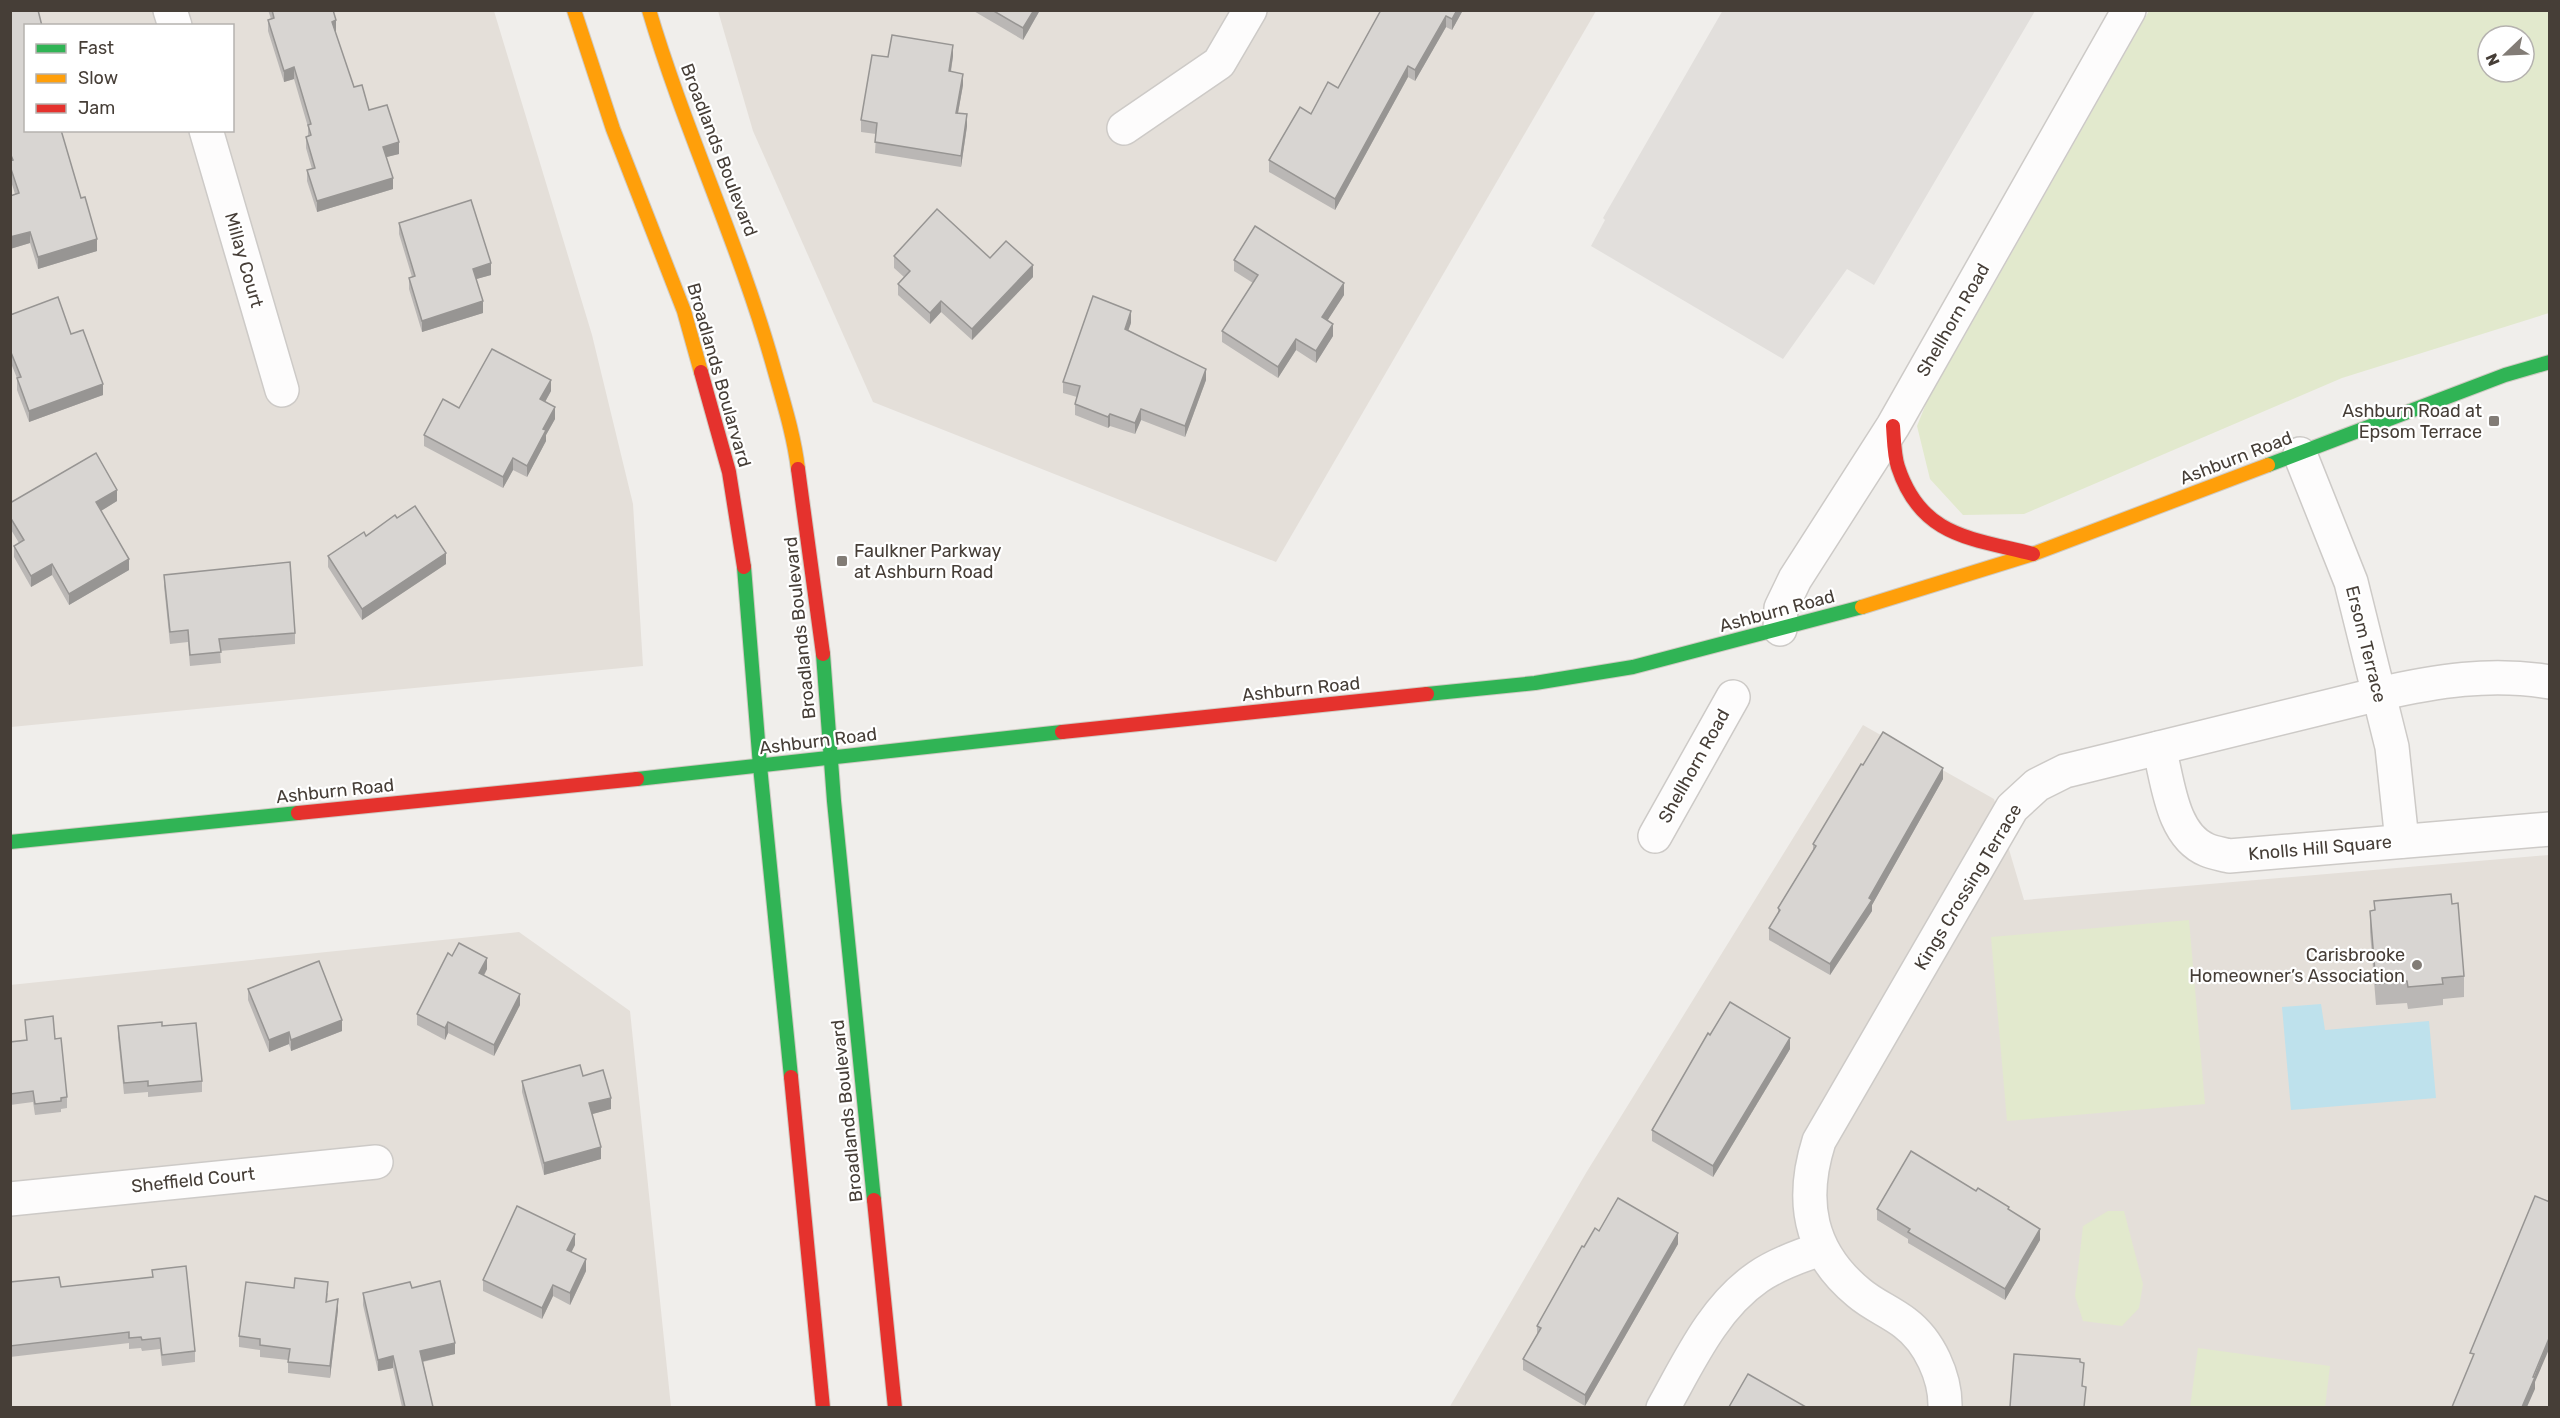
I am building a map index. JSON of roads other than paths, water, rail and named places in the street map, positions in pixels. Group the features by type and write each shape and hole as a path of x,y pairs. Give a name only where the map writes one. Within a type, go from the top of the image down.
{"main road":[{"name":"Broadlands Boularvard","path":"574,10 612,129 684,311 729,472 745,573 760,766"},
{"name":"Broadlands Boulevard","path":"649,10 741,261 765,336 795,445 823,652 830,758 894,1407"},
{"name":"Ashburn Road","path":"10,842 760,766 913,747 1535,682 1633,667 1897,598 2032,554 2505,375 2550,362"},
{"path":"1893,426 1897,466 1911,497 1929,519 1950,534 2032,554"},
{"path":"760,766 823,1407"}],"street":[{"path":"1124,128 1220,63 1250,10"},
{"name":"Shellhorn Road","path":"1780,629 1781,608 1796,579 1893,426 2129,10"},
{"name":"Millay Court","path":"207,132 282,390"},
{"name":"Ersom Terrace","path":"2300,454 2351,582 2392,747 2402,842"},
{"name":"Kings Crossing Terrace","path":"1945,1407 1942,1380 1933,1357 1920,1338 1907,1324 1861,1295 1846,1282 1821,1249 1811,1221 1808,1193 1811,1165 1819,1141 2012,808 2037,785 2065,771 2430,682 2482,677 2550,682"},
{"name":"Shellhorn Road","path":"1656,836 1733,697"},
{"name":"Knolls Hill Square","path":"2159,748 2175,811 2186,833 2205,850 2229,856 2550,829"},
{"name":"Sheffield Court","path":"10,1198 376,1162"},
{"path":"1663,1407 1708,1329 1731,1299 1768,1271 1788,1260 1821,1249"}],"water":[{"path":"2321,1004 2325,1030 2429,1021 2436,1098 2291,1110 2282,1007"}],"place":[{"name":"Ashburn Road at Epsom Terrace","path":"2494,421"},
{"name":"Faulkner Parkway at Ashburn Road","path":"842,561"},
{"name":"Carisbrooke Homeowner’s Association","path":"2417,965"}]}
